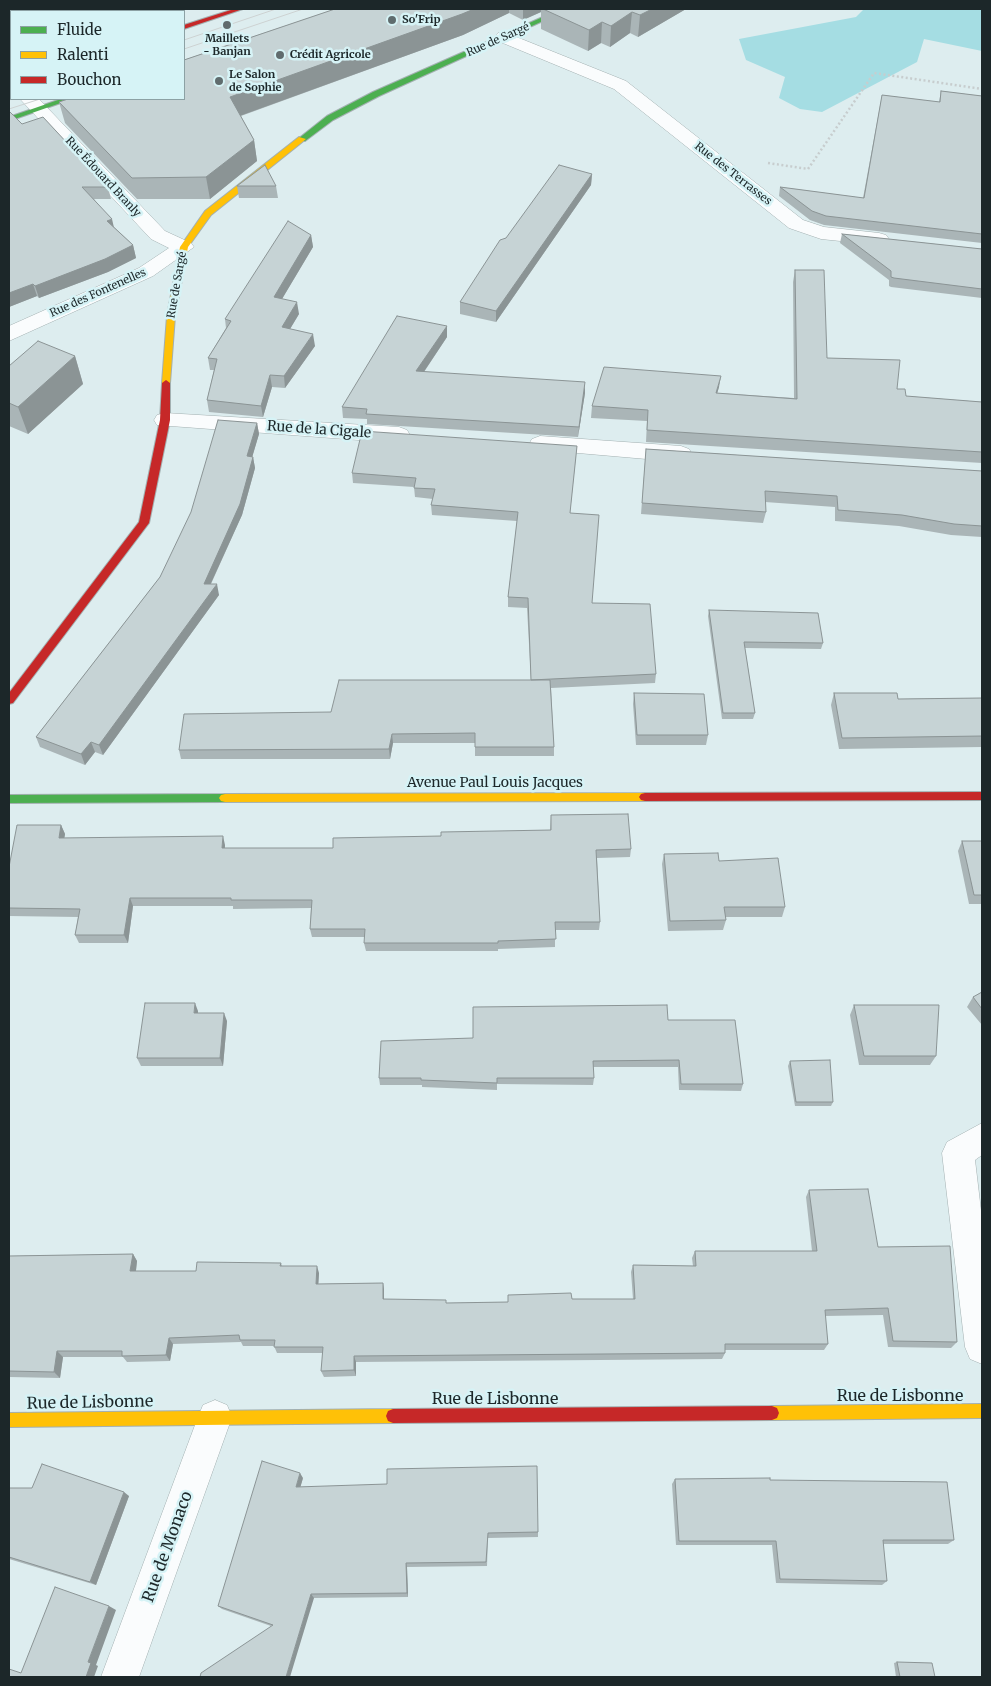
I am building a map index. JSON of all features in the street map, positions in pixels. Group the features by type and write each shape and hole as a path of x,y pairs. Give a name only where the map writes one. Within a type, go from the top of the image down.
{"street":[{"path":"185,27 240,9"},
{"name":"Rue de Sargé","path":"9,700 144,523 165,420 164,401 171,316 184,247 208,213 226,197 330,118 376,94 566,9"},
{"name":"Rue des Terrasses","path":"504,38 526,45 620,85 796,224 821,233 897,241"},
{"path":"9,119 34,104 61,100"},
{"name":"Rue Édouard Branly","path":"34,104 158,235 184,247"},
{"name":"Rue des Fontenelles","path":"9,334 146,272 184,247"},
{"name":"Rue de la Cigale","path":"165,420 421,437"},
{"path":"520,443 698,455"},
{"name":"Avenue Paul Louis Jacques","path":"9,799 982,796"},
{"path":"982,1138 958,1153 982,1347"},
{"name":"Rue de Lisbonne","path":"9,1420 982,1411"},
{"name":"Rue de Monaco","path":"120,1677 215,1417"}],"path":[{"path":"708,154 808,169 874,73 982,89"}],"shaded area":[{"path":"864,9 982,9 982,51 924,39 917,62 822,112 800,109 779,98 785,77 746,60 739,39 856,17"}],"building":[{"path":"9,9 149,9 10,10 9,55"},
{"path":"335,9 474,9 230,97 254,140 206,177 132,178 59,102 65,100 185,100 185,60"},
{"path":"543,9 652,9 640,15 632,12 611,26 602,22 589,30"},
{"path":"941,91 982,96 982,234 826,216 812,211 780,187 864,198 882,95 940,102"},
{"path":"9,112 22,124 43,117 108,187 82,187 112,219 107,221 133,245 105,259 35,286 33,284 9,293"},
{"path":"265,165 276,186 237,186"},
{"path":"559,165 592,174 496,311 460,302 500,240 506,238"},
{"path":"288,221 311,235 274,297 297,302 282,327 313,334 284,376 270,375 261,406 207,400 217,359 208,358 231,321 225,319"},
{"path":"842,234 982,249 982,289 891,277 891,271"},
{"path":"795,270 824,270 827,358 900,360 897,389 905,389 906,396 982,402 982,452 647,430 648,410 592,406 604,367 721,376 716,393 797,399"},
{"path":"397,316 447,326 416,371 585,382 579,427 366,414 367,409 342,407"},
{"path":"38,341 75,356 18,407 9,403 9,366"},
{"path":"218,420 257,423 247,456 253,457 240,504 204,584 217,584 99,745 91,742 81,754 36,737 160,577 191,512"},
{"path":"362,431 577,446 570,513 599,515 592,603 650,604 656,674 531,680 528,598 508,597 518,512 431,505 435,489 414,488 416,478 352,473"},
{"path":"646,449 982,471 982,526 954,524 902,515 838,510 837,496 765,491 766,512 642,503"},
{"path":"709,610 818,613 823,643 744,642 755,713 723,713"},
{"path":"339,680 550,680 554,747 475,747 475,733 392,734 389,749 179,750 184,714 331,712"},
{"path":"634,693 704,694 708,735 637,735"},
{"path":"834,693 897,693 898,699 982,698 982,736 842,738"},
{"path":"628,814 631,849 596,850 600,922 555,922 556,939 498,941 498,943 364,943 365,929 310,929 312,900 130,898 124,935 75,935 80,909 9,908 9,867 17,825 61,825 59,838 223,836 222,848 333,848 333,838 441,836 441,832 551,830 551,815"},
{"path":"962,841 982,841 982,895 974,895"},
{"path":"718,853 719,861 778,858 785,907 724,907 726,920 670,921 664,854"},
{"path":"982,992 982,1009 973,997"},
{"path":"145,1003 195,1003 194,1013 224,1013 220,1058 137,1058"},
{"path":"667,1005 668,1020 735,1020 743,1084 681,1084 679,1060 593,1061 594,1078 497,1078 497,1083 421,1080 421,1078 379,1078 381,1041 473,1038 473,1007"},
{"path":"854,1005 939,1005 936,1056 864,1056"},
{"path":"830,1060 833,1102 796,1102 790,1061"},
{"path":"868,1189 878,1247 950,1246 957,1342 893,1341 888,1308 825,1310 828,1344 725,1344 725,1353 354,1356 354,1370 321,1371 323,1347 274,1347 275,1340 240,1340 239,1335 169,1338 166,1355 122,1356 122,1351 57,1351 54,1372 9,1371 9,1256 133,1254 130,1271 196,1271 197,1262 281,1263 280,1266 317,1266 316,1284 383,1283 383,1299 446,1300 446,1303 508,1302 508,1295 571,1293 572,1299 635,1299 633,1265 696,1266 695,1251 817,1251 809,1190"},
{"path":"262,1461 300,1473 296,1487 387,1484 387,1469 537,1466 538,1532 488,1533 486,1562 406,1563 407,1593 311,1594 286,1677 200,1677 201,1673 273,1625 218,1606"},
{"path":"42,1464 124,1492 90,1582 9,1557 9,1488 32,1488"},
{"path":"770,1478 770,1480 947,1482 954,1540 883,1540 887,1581 780,1579 776,1541 679,1541 675,1479"},
{"path":"55,1587 109,1606 88,1662 91,1663 86,1677 9,1677 9,1669 21,1673"},
{"path":"897,1662 932,1663 935,1677 900,1677"}],"tram line":[{"path":"185,40 276,9"},
{"path":"185,49 303,9"},
{"path":"9,109 37,100"}],"traffic: fast":[{"path":"302,139 330,118 376,94 566,9"},
{"path":"9,119 65,100"},
{"path":"9,799 225,798"}],"traffic: slow":[{"path":"166,383 171,316 184,247 208,213 302,139"},
{"path":"225,798 645,797"},
{"path":"772,1413 982,1411"},
{"path":"9,1420 393,1416"}],"traffic: jam":[{"path":"185,27 240,9"},
{"path":"9,700 144,523 165,420 166,383"},
{"path":"645,797 982,796"},
{"path":"393,1416 772,1413"}],"place":[{"name":"So'Frip","path":"392,20"},
{"name":"Maillets - Banjan","path":"227,25"},
{"name":"Crédit Agricole","path":"280,55"},
{"name":"Le Salon de Sophie","path":"219,81"}]}
